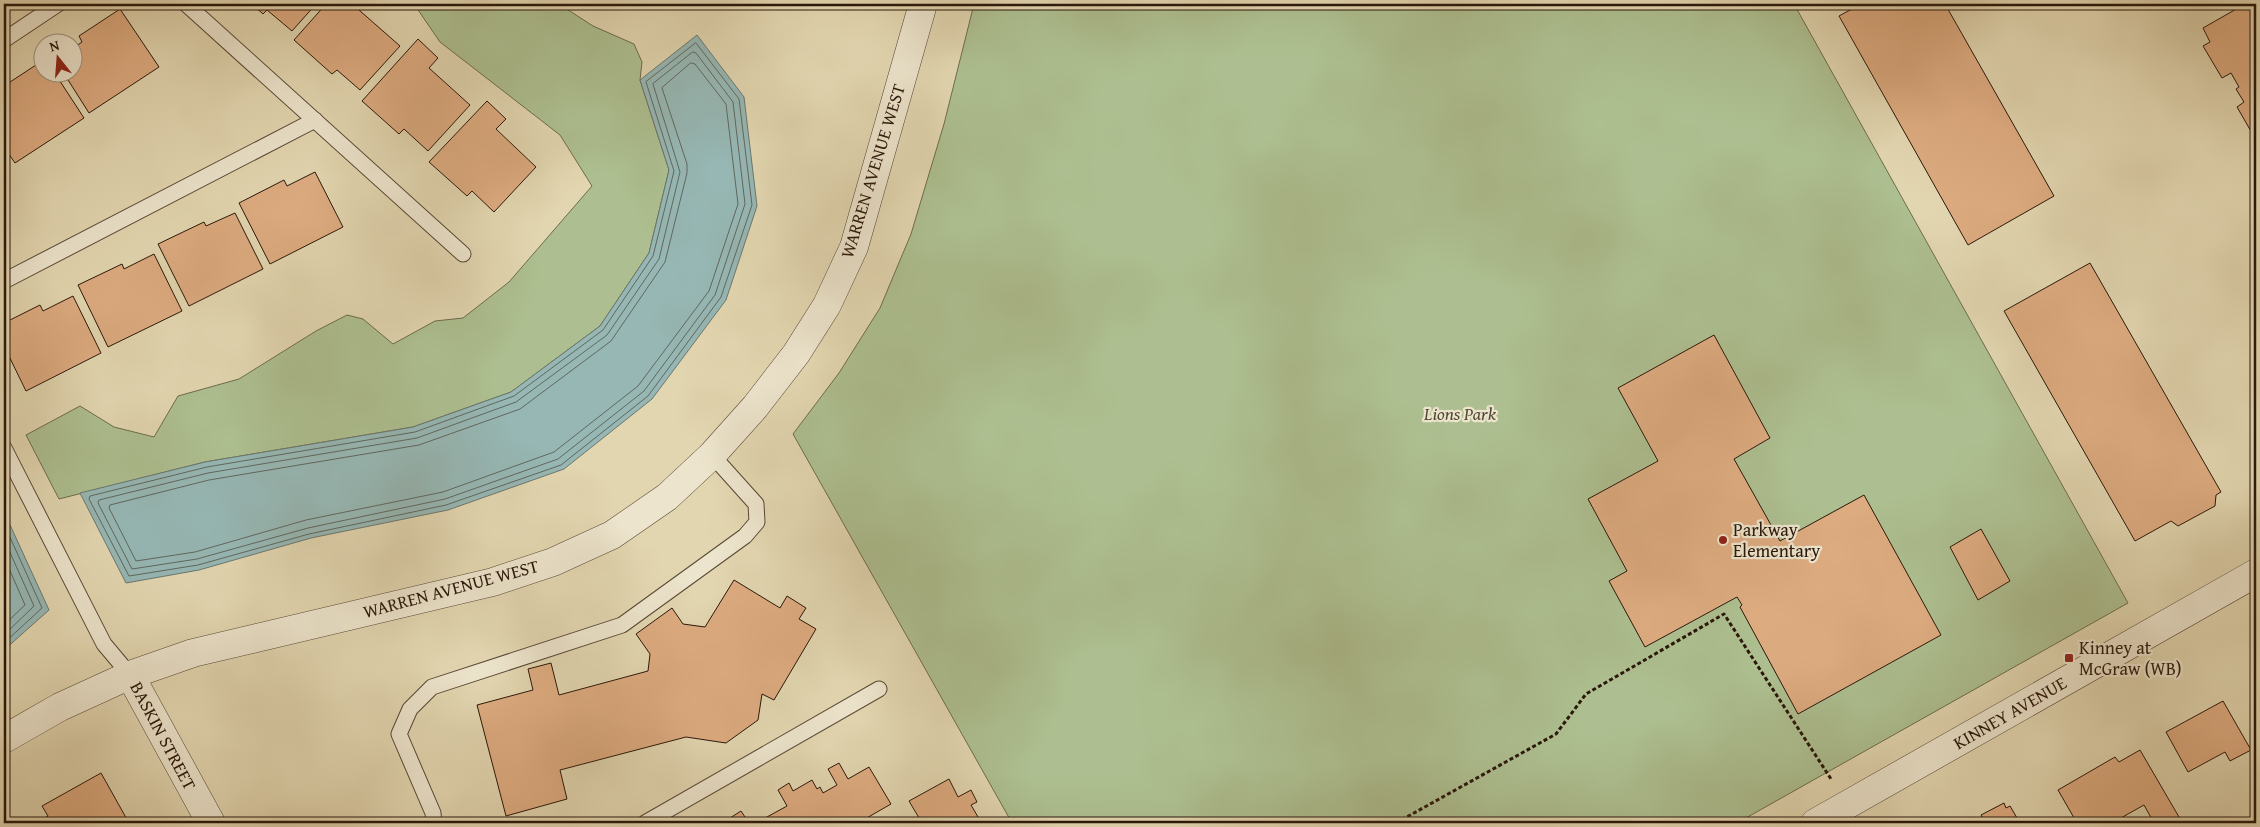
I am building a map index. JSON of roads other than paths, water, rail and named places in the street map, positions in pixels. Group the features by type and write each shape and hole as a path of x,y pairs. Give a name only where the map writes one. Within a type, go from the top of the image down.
{"street":[{"name":"WARREN AVENUE WEST","path":"4,739 60,707 130,675 193,653 493,582 553,562 612,535 667,497 712,455 756,407 796,354 827,305 854,247 923,4"},
{"name":"KINNEY AVENUE","path":"1815,823 2256,573"},
{"name":"BASKIN STREET","path":"130,675 211,823"}],"lane":[{"path":"4,40 58,4"},
{"path":"186,4 463,254"},
{"path":"4,281 315,120"},
{"path":"4,448 104,644 130,675"},
{"path":"434,823 433,813 399,734 410,709 432,687 622,625 746,536 757,522 756,504 712,455"},
{"path":"645,823 879,689"}],"water":[{"path":"697,35 744,97 757,206 726,300 652,399 564,469 448,510 311,538 199,570 126,583 80,493 205,462 413,427 511,392 600,326 649,253 669,170 640,80"},
{"path":"4,515 49,610 4,650"}],"place":[{"name":"Parkway Elementary","path":"1723,540"},
{"name":"Kinney at McGraw (WB)","path":"2069,658"}],"park label":[{"name":"Lions Park","path":"1460,414"}]}
